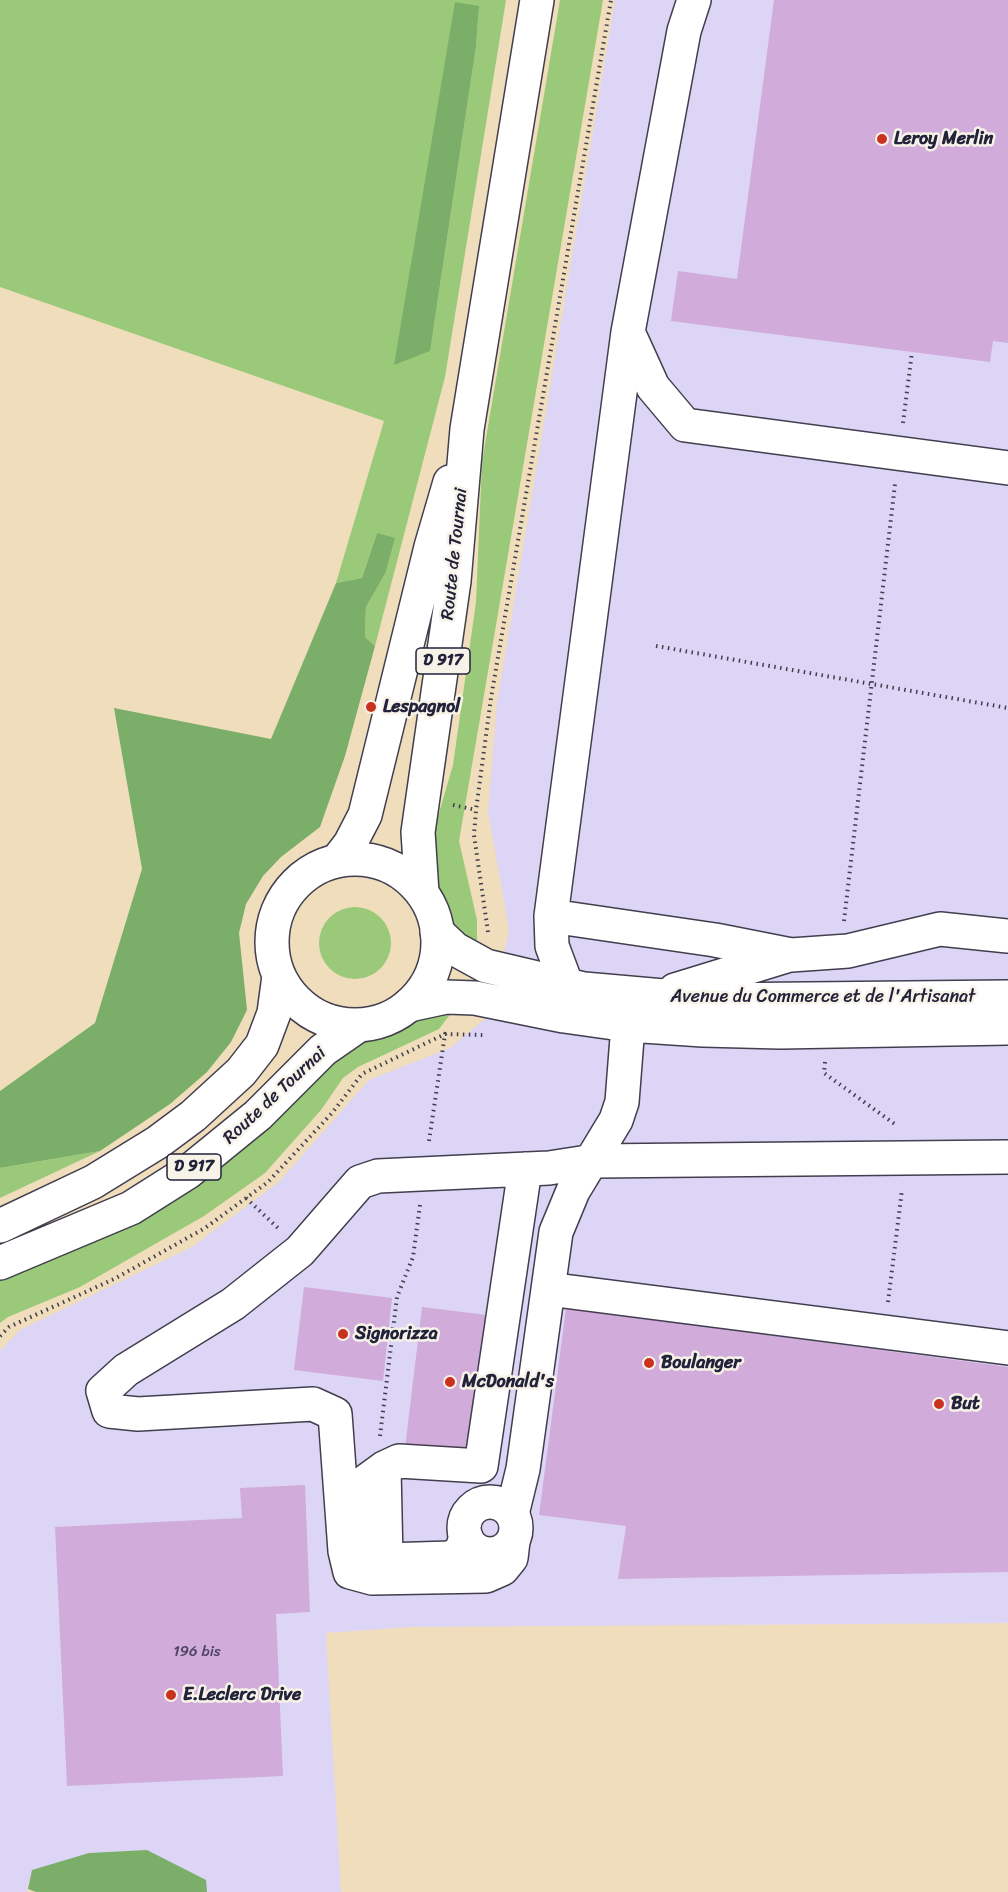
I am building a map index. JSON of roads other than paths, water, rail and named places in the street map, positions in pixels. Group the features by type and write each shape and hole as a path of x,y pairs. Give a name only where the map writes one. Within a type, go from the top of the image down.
{"main road":[{"name":"Route de Tournai","path":"422,893 418,832 454,581 467,429 537,0"},
{"path":"567,986 552,946 551,916 628,332 684,31 694,0"},
{"path":"628,332 653,387 685,425 1008,468"},
{"name":"Route de Tournai","path":"338,861 365,815 431,547 467,429"},
{"name":"Route de Tournai","path":"369,860 389,867 407,878 422,893 432,912 438,932 437,952 432,972 423,990 409,1005 391,1017 358,1025 336,1023 316,1016 290,995 279,976 273,956 272,935 281,905 300,880 318,868 338,861 369,860"},
{"path":"551,916 715,940 791,955"},
{"path":"655,996 791,955 840,952 940,929 1008,936"},
{"name":"Avenue du Commerce et de l'Artisanat","path":"438,932 455,950 486,966 567,986 655,996 737,1001 1008,997"},
{"name":"Route de Tournai","path":"0,1226 93,1182 158,1142 193,1116 241,1072 262,1045 274,1013 279,976"},
{"name":"Avenue du Commerce et de l'Artisanat","path":"409,1005 446,997 475,998 564,1016 628,1025 780,1032 1008,1028"},
{"name":"Route de Tournai","path":"0,1263 94,1225 169,1185 234,1137 323,1050 358,1025"},
{"path":"506,1519 474,1508 468,1514 464,1528 466,1537 476,1550 485,1554 502,1551 506,1519 523,1469 556,1233 573,1191 594,1161 616,1120 622,1102 628,1025"},
{"path":"506,1519 511,1558 502,1569 486,1576 372,1578 350,1572 345,1551 335,1414 313,1404 138,1414 109,1411 103,1391 126,1370 233,1304 300,1251 360,1182 378,1176 525,1169 594,1161 1008,1157"},
{"path":"466,1537 461,1552 450,1558 386,1560 367,1538 358,1516 362,1484 399,1461 481,1466 525,1169"},
{"path":"548,1289 1008,1348"}],"place":[{"name":"Leroy Merlin","path":"882,139"},
{"name":"Lespagnol","path":"371,707"},
{"name":"Signorizza","path":"343,1334"},
{"name":"Boulanger","path":"649,1363"},
{"name":"McDonald's","path":"450,1382"},
{"name":"But","path":"939,1404"},
{"name":"E.Leclerc Drive","path":"171,1695"}]}
